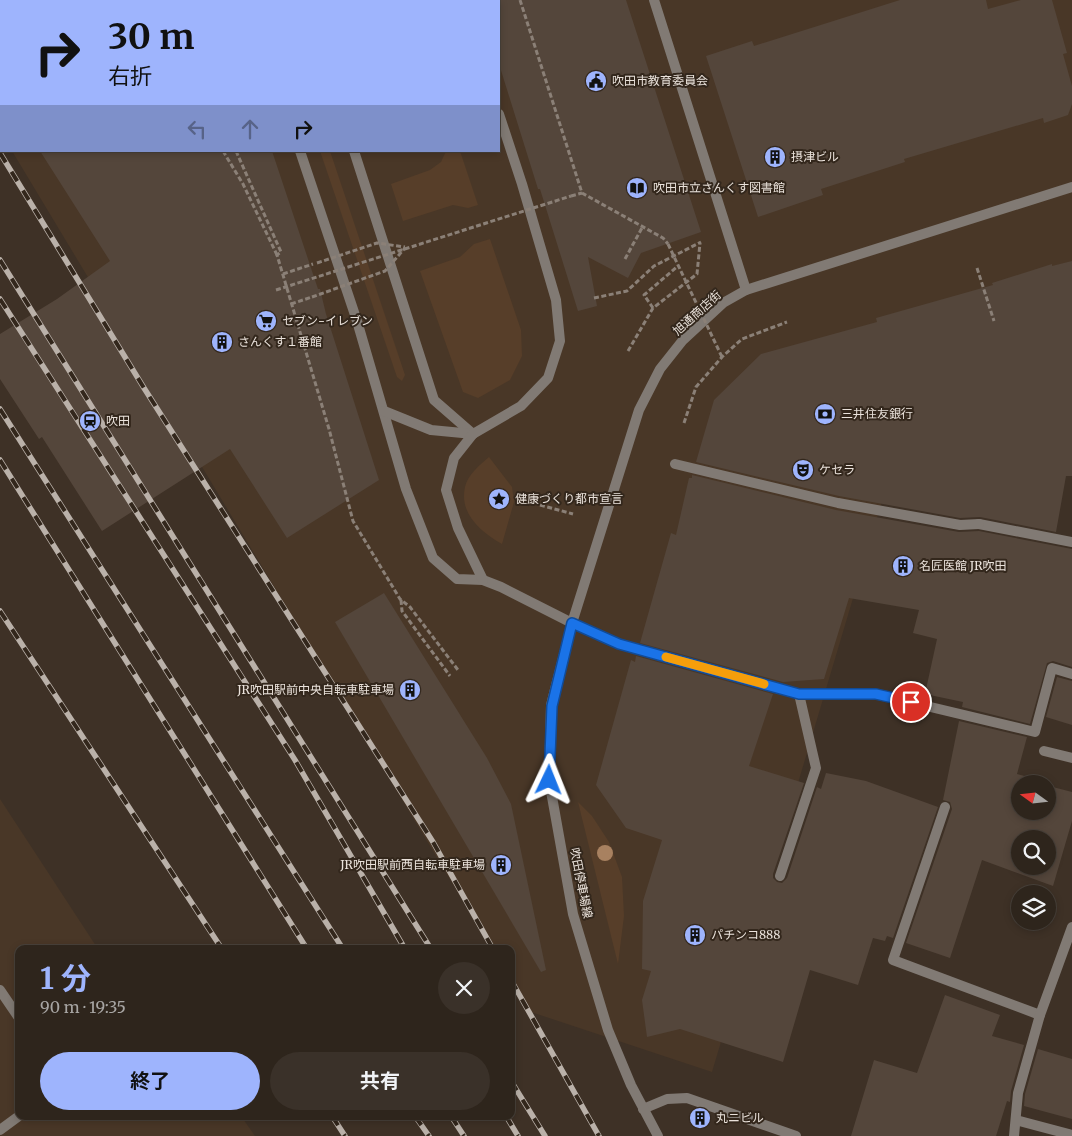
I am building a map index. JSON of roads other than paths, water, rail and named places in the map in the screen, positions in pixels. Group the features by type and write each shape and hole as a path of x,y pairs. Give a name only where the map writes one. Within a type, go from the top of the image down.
{"street":[{"path":"654,0 746,290"},
{"path":"483,580 458,528 446,490 454,458 473,434 521,406 548,378 560,342 556,300 500,117"},
{"path":"300,152 357,321 406,489 433,558 457,579 483,580 501,587 572,623 619,644 799,694 876,694 1035,732 1052,668 1072,674"},
{"path":"354,152 434,400 473,434"},
{"name":"旭通商店街","path":"572,623 638,410 660,369 683,340 723,303 746,290 1072,187"},
{"path":"384,411 431,430 473,434"},
{"path":"675,464 838,502 960,525 979,524 1072,542"},
{"name":"吹田停車場線","path":"572,623 552,706 549,780 573,914 608,1030 643,1109 658,1136"},
{"path":"780,876 816,768 799,694"},
{"path":"1044,751 1072,758"},
{"path":"945,806 893,960 1040,1015"},
{"path":"1014,1136 1018,1093 1040,1015 1072,927"},
{"path":"0,990 15,1012"},
{"path":"643,1109 667,1099 687,1098 796,1136"},
{"path":"0,1130 15,1119"},
{"path":"1016,1120 1072,1135"}],"railway":[{"path":"0,153 144,388 433,842 491,945"},
{"path":"0,260 428,945"},
{"path":"0,299 295,760 403,945"},
{"path":"0,409 340,945"},
{"path":"0,460 304,945"},
{"path":"0,611 219,945"},
{"path":"515,987 599,1136"},
{"path":"515,1087 545,1136"},
{"path":"335,1120 345,1136"},
{"path":"418,1120 429,1136"},
{"path":"454,1120 464,1136"},
{"path":"508,1120 518,1136"}],"place":[{"name":"吹田市教育委員会","path":"596,81"},
{"name":"摂津ビル","path":"775,157"},
{"name":"吹田市立さんくす図書館","path":"637,188"},
{"name":"セブン-イレブン","path":"266,321"},
{"name":"さんくす１番館","path":"222,342"},
{"name":"三井住友銀行","path":"825,414"},
{"name":"吹田","path":"90,421"},
{"name":"ケセラ","path":"803,470"},
{"name":"健康づくり都市宣言","path":"499,499"},
{"name":"名匠医館 JR吹田","path":"903,566"},
{"name":"JR吹田駅前中央自転車駐車場","path":"410,690"},
{"name":"JR吹田駅前西自転車駐車場","path":"501,865"},
{"name":"パチンコ888","path":"695,935"},
{"name":"丸ニビル","path":"700,1118"}]}
